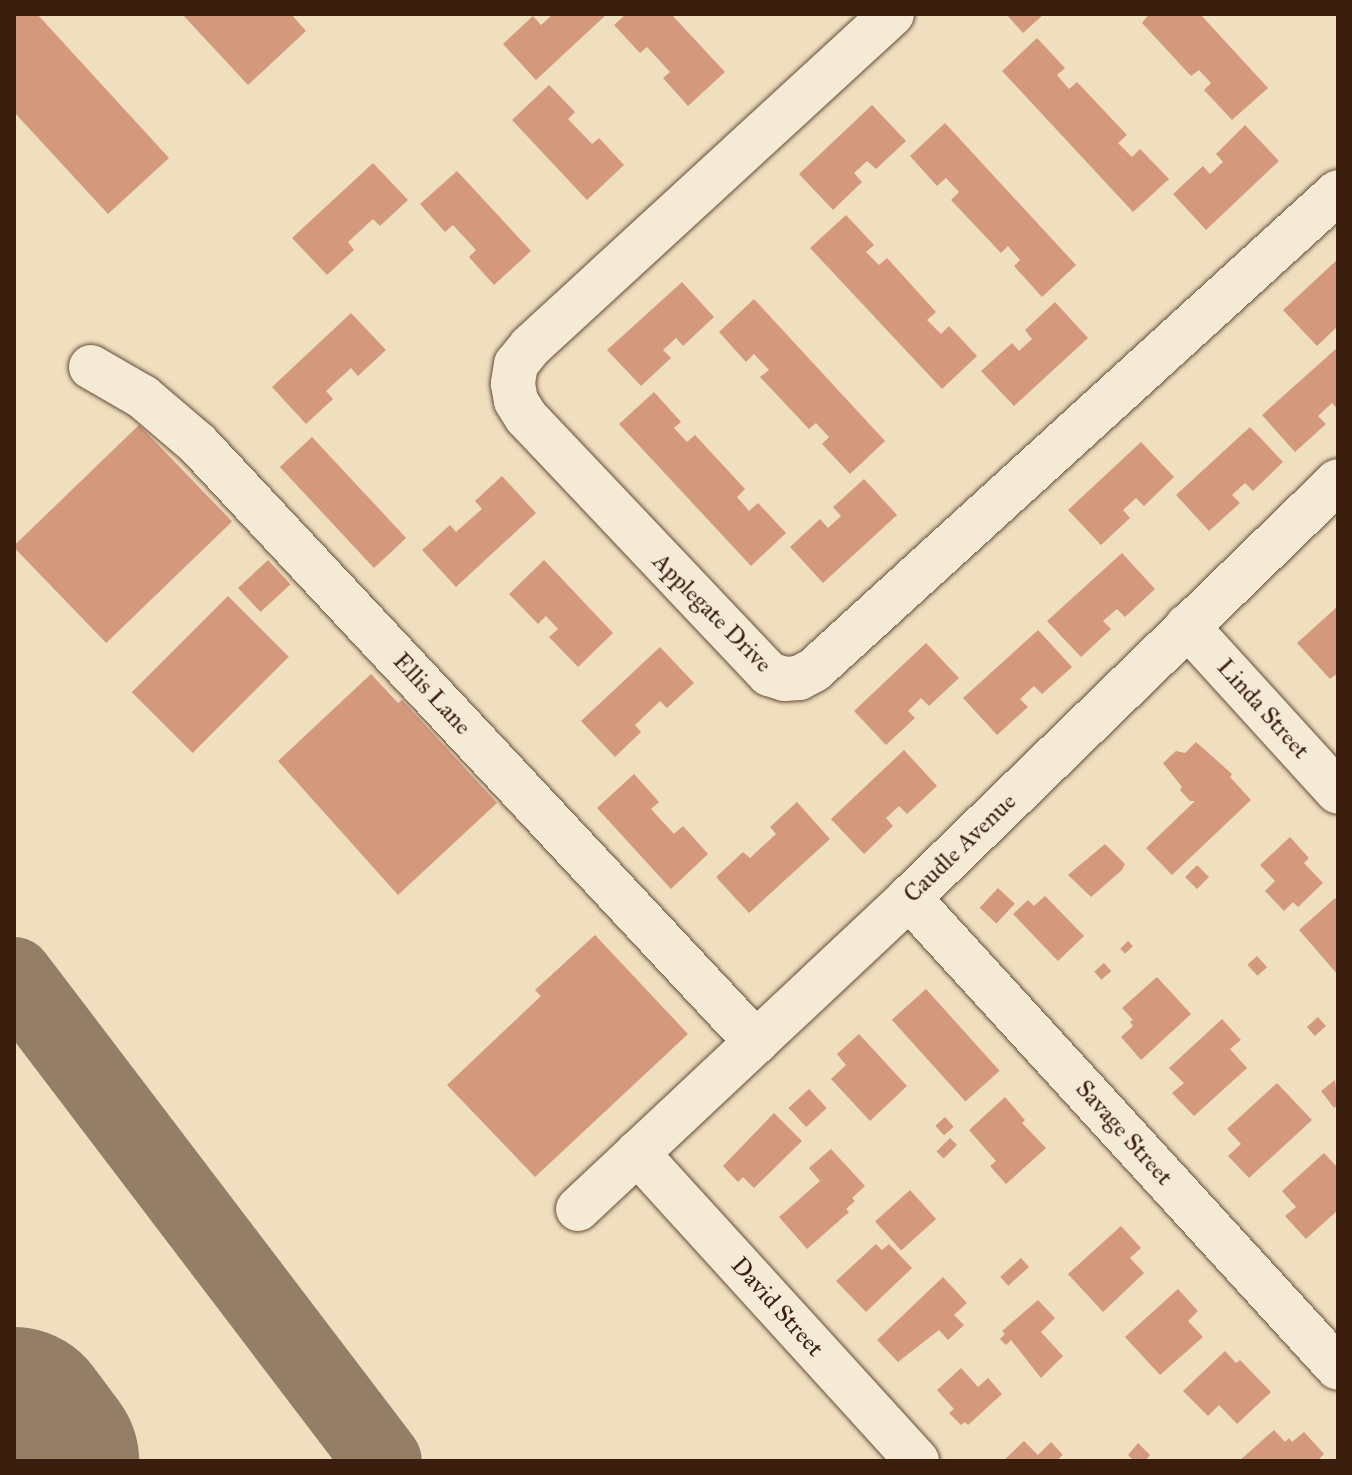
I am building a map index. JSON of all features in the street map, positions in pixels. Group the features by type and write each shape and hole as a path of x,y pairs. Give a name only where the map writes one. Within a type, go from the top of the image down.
{"street":[{"name":"Applegate Drive","path":"892,14 530,347 516,364 513,384 516,401 526,417 769,674 784,679 799,678 814,670 1338,192"},
{"name":"Ellis Lane","path":"91,367 143,397 198,444 756,1042"},
{"name":"Caudle Avenue","path":"578,1209 909,898 1338,481"},
{"name":"Linda Street","path":"1187,626 1338,792"},
{"name":"Savage Street","path":"909,898 1338,1368"},
{"name":"David Street","path":"637,1153 917,1461"}],"building":[{"path":"14,14 37,14 169,158 108,214 14,112"},
{"path":"182,14 291,14 306,31 248,85"},
{"path":"553,14 607,14 536,80 503,44 533,16 541,25"},
{"path":"626,14 671,14 725,72 688,106 663,78 670,72 647,47 640,53 614,25"},
{"path":"1006,14 1044,14 1023,33"},
{"path":"1149,14 1200,14 1268,88 1232,120 1204,90 1211,83 1199,70 1191,76 1142,23"},
{"path":"1037,38 1065,68 1057,75 1069,89 1077,82 1127,135 1118,143 1132,157 1140,149 1169,179 1133,212 1002,71"},
{"path":"549,85 575,112 568,119 592,144 599,138 624,165 587,200 512,120"},
{"path":"872,105 906,141 876,169 867,161 854,173 862,182 833,210 799,174"},
{"path":"945,123 1076,265 1042,297 1014,266 1020,260 1008,246 1001,253 951,200 959,192 946,178 937,186 910,156"},
{"path":"1245,125 1279,161 1206,230 1173,194 1203,166 1210,174 1223,162 1216,154"},
{"path":"373,163 408,200 380,226 373,219 348,242 354,250 327,275 292,238"},
{"path":"457,171 531,251 494,285 469,257 476,250 453,225 445,232 420,204"},
{"path":"846,215 874,245 866,252 879,265 887,258 936,312 927,320 941,334 949,326 977,356 942,389 810,248"},
{"path":"1338,259 1338,326 1317,346 1283,310"},
{"path":"682,282 714,317 683,346 676,338 663,350 671,358 641,386 607,350"},
{"path":"754,299 885,441 850,474 822,444 829,437 816,423 809,429 760,377 769,370 754,354 746,362 719,332"},
{"path":"1055,302 1088,338 1014,406 981,371 1012,343 1019,351 1032,339 1025,330"},
{"path":"351,313 386,350 358,376 351,368 326,391 333,399 306,424 272,387"},
{"path":"1338,347 1338,410 1332,403 1318,416 1326,424 1295,452 1262,415"},
{"path":"654,392 681,422 674,428 687,442 695,435 745,489 737,497 749,511 758,503 786,533 751,566 619,424"},
{"path":"139,425 232,521 106,643 14,546"},
{"path":"1250,427 1283,462 1253,491 1245,483 1232,495 1240,503 1209,531 1176,495"},
{"path":"312,437 406,538 374,568 280,467"},
{"path":"1141,442 1174,477 1144,506 1136,498 1123,510 1130,518 1101,545 1068,510"},
{"path":"502,476 536,513 456,587 422,550 450,525 456,532 482,509 475,501"},
{"path":"864,479 897,515 823,583 790,547 820,519 828,528 841,516 833,507"},
{"path":"1122,553 1155,589 1125,617 1117,609 1103,621 1111,629 1081,657 1047,621"},
{"path":"268,560 291,584 261,612 238,588"},
{"path":"544,560 613,633 578,667 549,637 558,629 546,616 538,624 509,594"},
{"path":"228,596 289,657 193,753 132,692"},
{"path":"1338,606 1338,678 1335,675 1330,679 1297,643"},
{"path":"1038,630 1072,667 1042,694 1034,686 1020,699 1028,707 997,735 963,698"},
{"path":"926,643 959,678 929,706 921,698 908,711 915,718 886,745 854,711"},
{"path":"660,647 694,683 667,708 660,701 635,725 641,732 615,757 581,721"},
{"path":"371,674 398,703 402,700 497,803 398,895 278,761"},
{"path":"1196,742 1232,774 1230,777 1251,800 1172,875 1146,848 1195,801 1190,801 1180,790 1182,787 1163,763 1176,751 1185,753"},
{"path":"904,750 937,786 907,814 899,806 886,818 893,826 864,854 831,819"},
{"path":"634,774 659,802 651,809 674,834 683,826 708,854 671,889 597,808"},
{"path":"797,802 830,839 749,913 716,877 743,852 750,858 776,834 770,827"},
{"path":"1290,837 1309,858 1304,863 1323,883 1298,907 1293,902 1284,911 1265,891 1275,881 1260,865"},
{"path":"1105,844 1125,864 1091,897 1068,875"},
{"path":"1197,865 1209,877 1197,889 1185,877"},
{"path":"998,888 1015,904 996,923 980,908"},
{"path":"1045,896 1084,936 1058,961 1013,914 1028,900 1034,906"},
{"path":"1335,898 1338,902 1338,975 1299,930"},
{"path":"595,935 688,1034 535,1177 447,1085 541,996 535,990"},
{"path":"1128,941 1133,946 1125,954 1120,949"},
{"path":"1257,956 1267,967 1257,976 1247,965"},
{"path":"1104,963 1111,971 1101,980 1094,972"},
{"path":"1157,977 1191,1014 1141,1060 1121,1037 1133,1026 1130,1022 1133,1020 1122,1008"},
{"path":"926,989 1000,1071 965,1102 892,1020"},
{"path":"1318,1017 1326,1026 1315,1036 1307,1027"},
{"path":"1222,1019 1241,1040 1230,1049 1247,1068 1194,1116 1172,1093 1184,1083 1169,1068"},
{"path":"859,1034 907,1086 870,1121 831,1079 846,1065 837,1054"},
{"path":"1335,1080 1338,1105 1334,1108 1321,1091"},
{"path":"1277,1083 1312,1120 1249,1178 1228,1156 1241,1144 1227,1129"},
{"path":"809,1089 827,1108 806,1127 789,1108"},
{"path":"1005,1097 1025,1120 1022,1123 1046,1148 1006,1184 990,1166 996,1161 969,1130"},
{"path":"774,1113 802,1141 754,1188 743,1177 738,1182 723,1166"},
{"path":"945,1117 954,1127 944,1135 935,1126"},
{"path":"950,1138 957,1145 944,1159 937,1151"},
{"path":"831,1149 865,1186 852,1198 855,1201 846,1209 849,1212 807,1249 779,1217 820,1181 809,1168"},
{"path":"1324,1153 1338,1168 1338,1210 1306,1239 1285,1216 1296,1207 1282,1191"},
{"path":"910,1190 936,1219 901,1250 875,1221"},
{"path":"1121,1226 1141,1248 1130,1258 1144,1273 1103,1312 1068,1274"},
{"path":"876,1244 882,1250 889,1244 912,1268 866,1312 836,1281"},
{"path":"1021,1258 1029,1267 1008,1286 1000,1277"},
{"path":"943,1277 967,1303 954,1315 964,1325 948,1340 939,1330 898,1362 877,1340"},
{"path":"1178,1289 1198,1311 1188,1321 1203,1337 1160,1375 1125,1337"},
{"path":"1038,1300 1055,1318 1041,1332 1063,1356 1041,1378 1011,1340 1006,1345 1000,1339 1005,1334 1002,1331"},
{"path":"1225,1351 1236,1363 1240,1360 1271,1392 1237,1424 1219,1405 1208,1416 1183,1391"},
{"path":"961,1368 978,1387 988,1378 1002,1394 968,1425 965,1422 961,1425 949,1413 954,1409 937,1390"},
{"path":"1274,1430 1285,1442 1289,1438 1292,1442 1304,1432 1324,1454 1317,1461 1239,1461"},
{"path":"1024,1441 1038,1455 1051,1442 1063,1455 1056,1461 1003,1461"},
{"path":"1138,1443 1150,1455 1145,1461 1134,1461 1128,1455"}],"taxiway":[{"path":"14,976 383,1461"}],"runway":[{"path":"14,1426 40,1461"}]}
